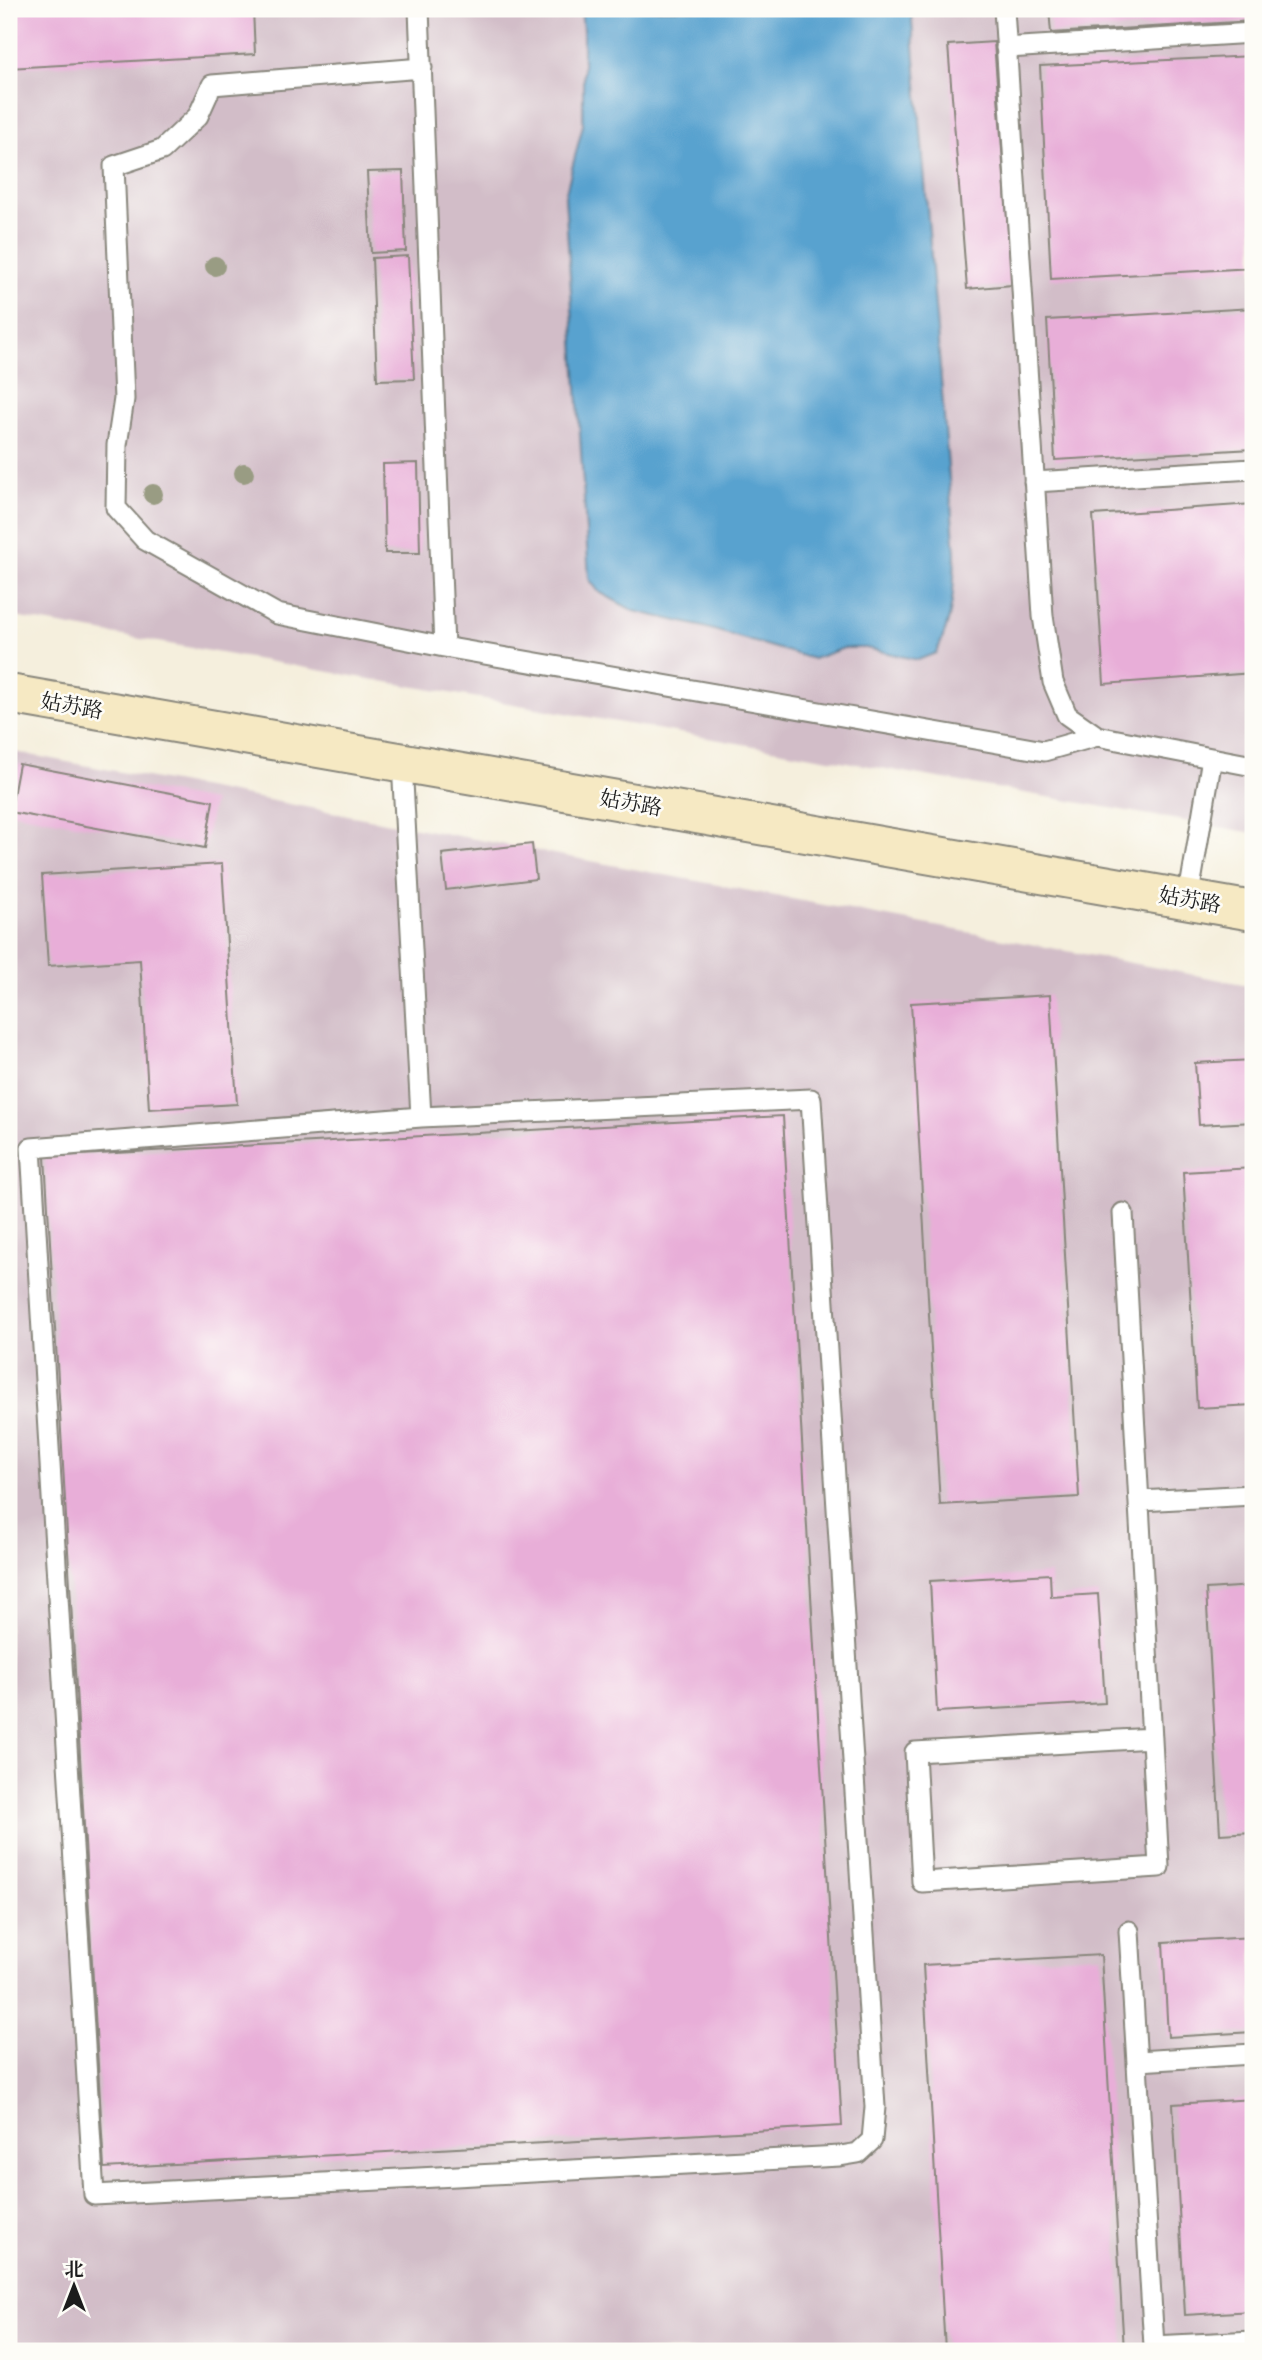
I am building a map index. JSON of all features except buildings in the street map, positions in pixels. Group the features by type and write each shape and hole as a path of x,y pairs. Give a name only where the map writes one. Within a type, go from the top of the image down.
{"street":[{"name":"姑苏路","path":"9,694 1253,911"}],"lane":[{"path":"419,9 444,647"},
{"path":"1004,9 1042,616 1053,682 1067,715 1097,736 1253,766"},
{"path":"1006,48 1253,33"},
{"path":"422,68 212,85 198,116 162,150 114,166 124,399 117,445 116,508 145,540 278,614 444,647 1044,751 1097,736"},
{"path":"1034,482 1253,469"},
{"path":"1188,900 1212,758"},
{"path":"402,763 421,1117"},
{"path":"811,1099 875,2107 872,2140 858,2152 840,2156 94,2195 31,1148 421,1117 811,1099"},
{"path":"1123,1213 1140,1502 1159,1867 922,1882 915,1752 1152,1738"},
{"path":"1140,1502 1253,1495"},
{"path":"1129,1931 1154,2346 1253,2341"},
{"path":"1138,2061 1253,2054"}],"shaded area":[{"path":"9,9 1253,9 1253,833 9,616"},
{"path":"9,751 1253,986 1253,2351 9,2351"}],"water":[{"path":"581,9 911,9 955,553 949,617 936,653 918,660 866,648 844,648 813,659 700,626 634,611 599,592 589,579 565,196 583,125"}]}
